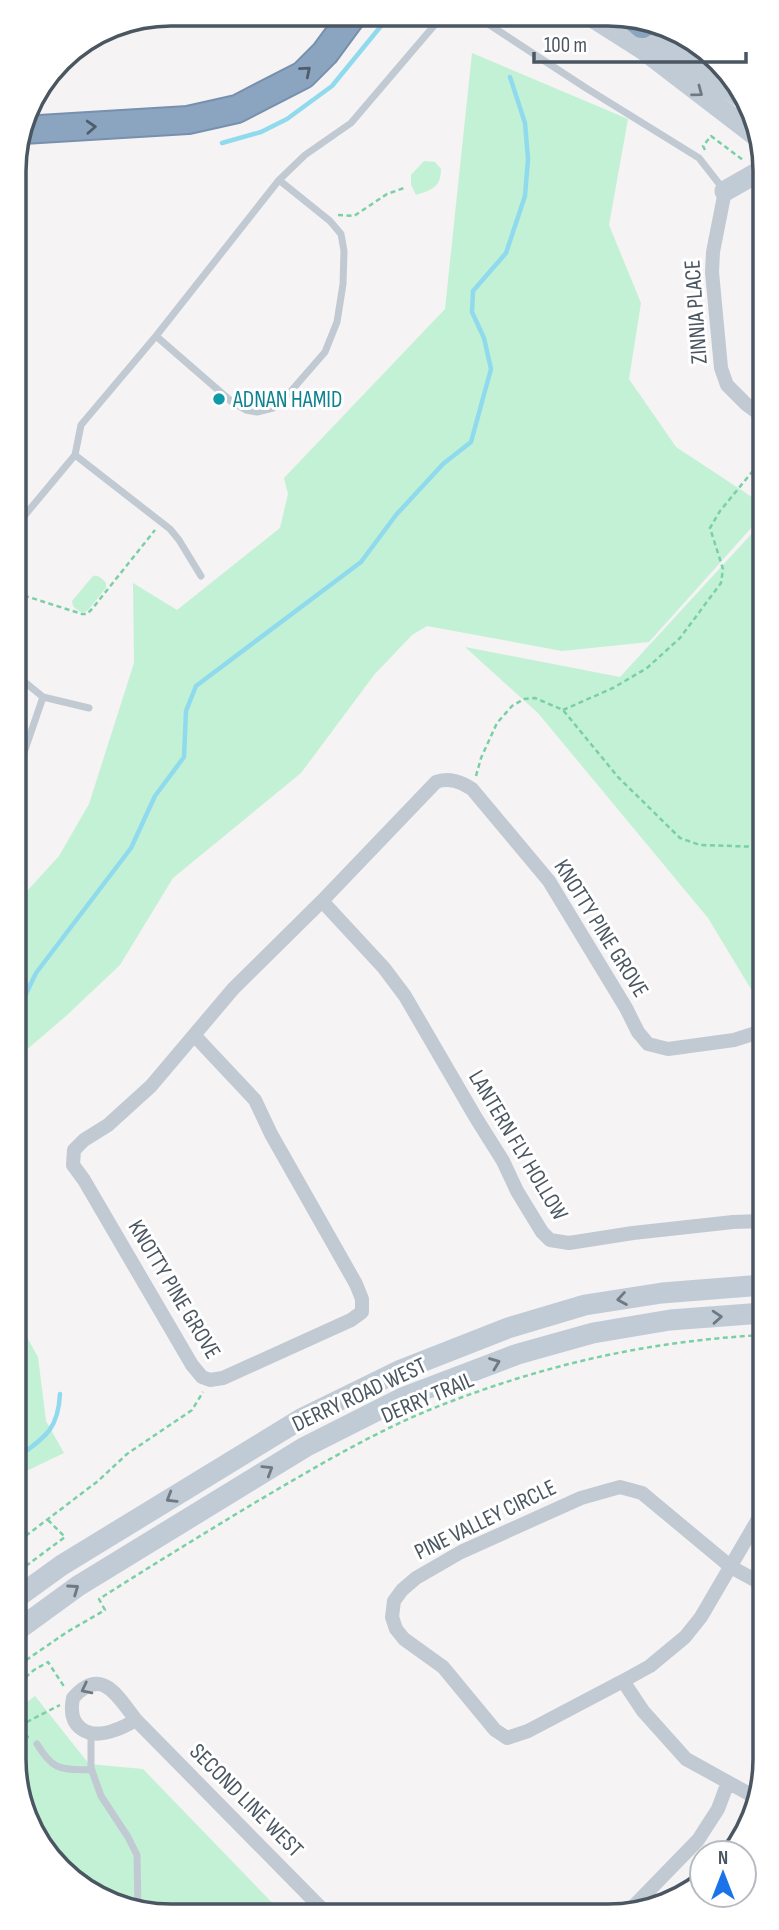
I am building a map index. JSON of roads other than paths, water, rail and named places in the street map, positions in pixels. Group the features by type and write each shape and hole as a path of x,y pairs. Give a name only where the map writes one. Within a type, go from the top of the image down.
{"highway":[{"path":"32,130 188,120 237,109 303,75 325,53 344,27"}],"main road":[{"path":"645,31 745,125"},
{"path":"646,32 725,86"},
{"path":"725,191 753,175"},
{"name":"DERRY ROAD WEST","path":"26,1591 62,1565 300,1419 401,1370 508,1328 585,1305 663,1293 752,1286"},
{"name":"DERRY ROAD WEST","path":"26,1624 78,1586 305,1447 402,1398 518,1354 593,1333 670,1320 752,1314"}],"street":[{"name":"ZINNIA PLACE","path":"725,191 713,252 712,272 721,368 727,385 753,409"},
{"name":"KNOTTY PINE GROVE","path":"194,1035 255,1100 362,1299 362,1312 351,1320 223,1378 210,1380 202,1377 191,1364 74,1165 74,1150 84,1140 108,1125 151,1086 194,1035 233,989 436,782 454,781 472,789 549,881 626,1007 638,1032 648,1044 668,1049 734,1040 752,1034"},
{"name":"LANTERN FLY HOLLOW","path":"322,901 384,968 405,996 503,1161 517,1191 542,1232 550,1240 569,1243 633,1233 752,1221"},
{"name":"PINE VALLEY CIRCLE","path":"620,1487 642,1493 731,1567 701,1617 685,1637 650,1666 623,1681 528,1731 507,1738 495,1730 443,1667 404,1639 396,1629 392,1617 394,1601 416,1578 461,1552 581,1498 620,1487"},
{"path":"752,1529 731,1567 752,1579"},
{"path":"623,1681 643,1712 686,1759 748,1793"},
{"name":"SECOND LINE WEST","path":"91,1733 81,1729 75,1722 71,1714 73,1698 87,1686 107,1685 136,1720 317,1904"},
{"path":"91,1733 113,1731 136,1720"},
{"path":"640,1900 698,1840 718,1809 729,1782"}],"lane":[{"path":"27,513 75,455 81,425 156,336 279,180 305,156 351,123 433,26"},
{"path":"492,26 699,158 725,191"},
{"path":"156,336 232,402 246,410 257,412 273,408 292,391 325,352 337,322 343,284 341,234 323,215 279,180"},
{"path":"75,455 179,540 201,576"},
{"path":"27,683 43,696 89,708"},
{"path":"27,744 43,696"},
{"path":"91,1733 92,1770 101,1796 137,1855 138,1900"},
{"path":"37,1744 49,1763 61,1769 92,1770"}],"waterway":[{"path":"222,143 261,132 287,119 332,86 381,27"},
{"path":"26,993 36,973 131,848 155,796 184,757 186,711 196,686 361,562 396,515 443,464 471,442 491,369 484,338 472,312 473,291 506,253 525,196 528,159 525,123 510,77"},
{"path":"26,985 28,990"},
{"path":"26,1451 53,1424 60,1394"}],"place":[{"name":"ADNAN HAMID","path":"219,399"}]}
